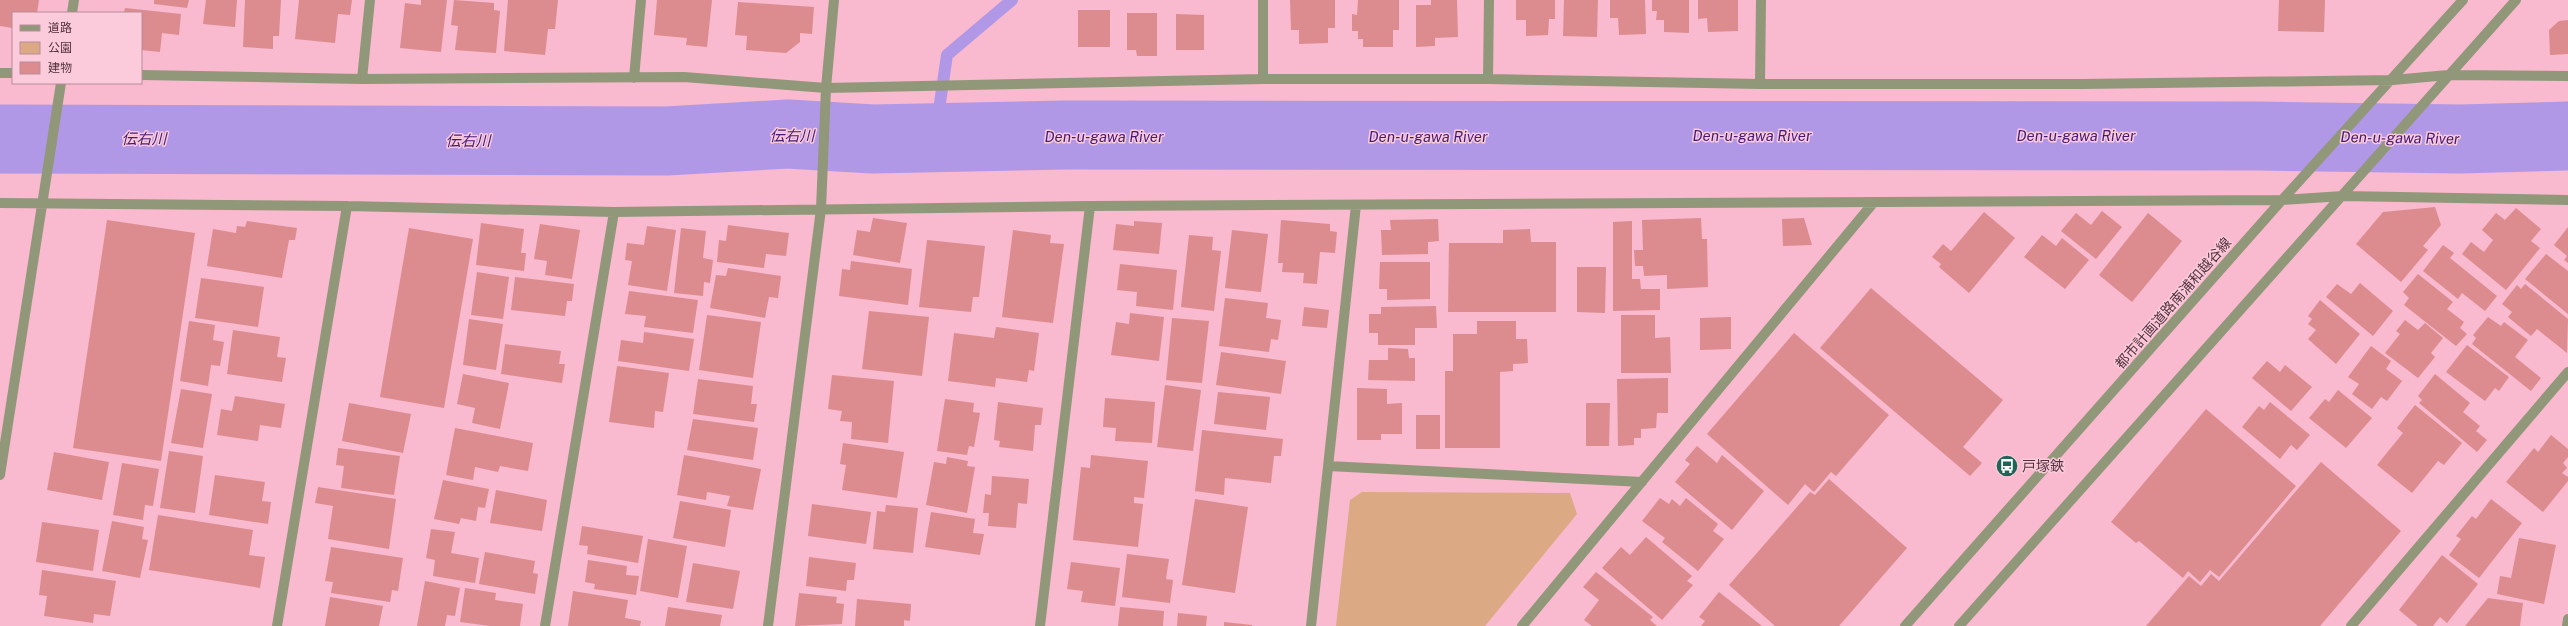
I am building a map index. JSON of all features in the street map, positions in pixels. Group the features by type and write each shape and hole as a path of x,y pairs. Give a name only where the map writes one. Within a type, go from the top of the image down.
{"street":[{"path":"72,12 74,0"},
{"path":"362,79 370,0"},
{"path":"634,78 641,0"},
{"path":"768,626 821,209 826,88 834,0"},
{"path":"1263,0 1263,79"},
{"path":"1488,79 1489,0"},
{"path":"1760,84 1761,0"},
{"name":"都市計画道路南浦和越谷線","path":"1905,626 2306,173 2393,80 2463,0"},
{"path":"1959,626 2516,0"},
{"path":"0,72 12,73"},
{"path":"142,75 362,79 684,77 826,88 1263,79 1488,79 1760,84 2082,84 2393,80 2448,75 2568,76"},
{"path":"0,475 44,204 61,84"},
{"path":"0,203 347,206 614,212 1090,206 2282,200 2343,196 2568,200"},
{"path":"1522,626 1874,202"},
{"path":"1311,626 1356,205"},
{"path":"277,626 347,206"},
{"path":"1040,626 1090,206"},
{"path":"545,626 614,212"},
{"path":"2351,626 2568,372"},
{"path":"1328,466 1642,482"},
{"path":"2567,626 2568,619"}],"green space":[{"path":"1362,492 1570,493 1577,514 1485,626 1336,626 1350,500"}],"building":[{"path":"0,0 39,0 37,12 12,12 12,28 0,26"},
{"path":"154,0 189,0 187,8 154,4"},
{"path":"206,0 237,0 235,27 203,24"},
{"path":"245,0 281,0 279,36 273,36 273,49 243,47"},
{"path":"299,0 352,0 350,15 338,14 335,43 295,39"},
{"path":"421,0 447,0 441,52 400,48 405,3 421,5"},
{"path":"454,0 494,3 494,10 500,11 496,53 455,50 458,26 451,25"},
{"path":"508,0 558,0 555,29 548,29 545,55 504,51"},
{"path":"657,0 712,0 707,47 686,45 687,38 654,35"},
{"path":"1290,0 1335,0 1335,28 1328,28 1328,43 1299,44 1299,30 1291,30"},
{"path":"1358,0 1399,0 1399,30 1393,30 1393,47 1363,47 1363,39 1358,39 1358,31 1352,31 1352,14 1357,15"},
{"path":"1431,0 1457,0 1458,37 1435,38 1435,46 1416,47 1416,5 1431,5"},
{"path":"1516,0 1555,0 1555,19 1549,19 1548,35 1526,36 1526,20 1516,20"},
{"path":"1564,0 1598,0 1597,37 1563,36"},
{"path":"1610,0 1645,0 1646,34 1619,35 1618,18 1610,18"},
{"path":"1652,0 1689,0 1689,33 1664,32 1664,20 1656,20 1657,11 1652,11"},
{"path":"1698,0 1738,0 1738,31 1708,32 1707,18 1698,19"},
{"path":"2279,0 2325,0 2324,32 2278,31"},
{"path":"738,2 814,7 812,34 800,33 800,42 786,53 746,50 747,36 735,35"},
{"path":"125,8 181,14 179,35 162,33 160,52 142,50 142,12 124,12"},
{"path":"1078,10 1110,10 1110,47 1078,47"},
{"path":"1127,13 1157,13 1157,56 1137,56 1136,50 1127,50"},
{"path":"1176,14 1204,15 1204,50 1176,50"},
{"path":"2568,20 2568,54 2550,55 2549,30 2559,21"},
{"path":"2435,207 2441,225 2423,246 2428,250 2401,282 2356,244 2383,212"},
{"path":"2516,208 2541,229 2531,241 2540,248 2506,290 2462,254 2471,242 2484,252 2493,240 2482,230 2496,213 2505,220"},
{"path":"2102,211 2122,227 2096,259 2061,231 2076,213 2091,225"},
{"path":"1984,212 2015,238 1969,293 1939,267 1941,264 1932,257 1943,244 1951,251"},
{"path":"2148,213 2182,241 2132,302 2099,275"},
{"path":"873,218 907,223 900,263 853,255 857,230 870,232"},
{"path":"1701,218 1702,239 1707,239 1708,287 1667,289 1667,275 1644,276 1643,266 1635,266 1634,250 1643,250 1642,220"},
{"path":"1804,218 1812,245 1783,246 1782,219"},
{"path":"1438,219 1439,241 1428,242 1428,254 1382,255 1381,230 1391,230 1390,220"},
{"path":"107,220 195,233 161,461 73,448"},
{"path":"1281,220 1330,224 1330,231 1337,232 1335,253 1320,252 1317,284 1303,283 1304,273 1282,272 1283,263 1278,263"},
{"path":"247,221 297,228 295,240 289,240 282,278 207,266 213,229 236,233 237,226 245,227"},
{"path":"1134,221 1162,223 1159,254 1113,250 1116,224 1134,226"},
{"path":"1632,221 1632,279 1640,279 1641,289 1660,289 1660,310 1613,311 1613,222"},
{"path":"481,223 524,229 521,253 526,253 524,271 476,265"},
{"path":"540,224 580,230 572,279 545,275 547,261 534,259"},
{"path":"728,225 789,233 786,256 766,254 764,268 717,262 719,240 726,241"},
{"path":"647,226 676,230 667,291 628,285 632,261 625,260 627,243 644,245"},
{"path":"2568,227 2568,263 2564,260 2567,256 2554,245"},
{"path":"409,228 473,239 444,408 380,397"},
{"path":"681,228 706,231 703,258 713,260 710,283 704,282 703,296 674,293"},
{"path":"1530,229 1531,242 1556,242 1556,312 1448,312 1449,243 1503,243 1503,230"},
{"path":"1013,230 1051,235 1050,243 1064,244 1053,323 1002,317"},
{"path":"1232,230 1268,234 1261,292 1225,288"},
{"path":"1189,235 1213,237 1212,250 1221,251 1214,311 1181,307"},
{"path":"2042,235 2056,246 2062,238 2089,260 2065,289 2024,257"},
{"path":"927,240 985,246 979,297 973,297 971,312 919,307"},
{"path":"2443,245 2454,253 2450,258 2497,296 2485,311 2462,293 2458,299 2423,271"},
{"path":"2546,254 2568,271 2568,314 2525,279"},
{"path":"851,261 912,269 908,305 839,296 842,269 850,270"},
{"path":"1380,262 1430,262 1430,299 1387,300 1387,289 1379,289"},
{"path":"1120,264 1177,270 1173,310 1136,306 1137,292 1117,290"},
{"path":"1577,267 1606,267 1605,313 1577,312"},
{"path":"728,268 781,276 778,298 769,297 765,318 710,308 716,275 726,276"},
{"path":"477,272 509,277 503,319 471,315"},
{"path":"2418,274 2453,302 2447,309 2464,322 2460,328 2467,334 2456,346 2404,305 2409,298 2403,292"},
{"path":"515,277 574,284 572,301 567,301 565,316 511,310"},
{"path":"201,278 264,287 258,327 195,318"},
{"path":"2360,283 2393,311 2373,336 2326,297 2337,284 2351,294"},
{"path":"2525,284 2568,319 2567,353 2537,329 2531,336 2508,317 2512,312 2502,304 2517,285 2521,289"},
{"path":"1871,288 2003,400 1963,447 1982,463 1970,476 1820,348"},
{"path":"629,291 698,300 693,333 644,327 646,316 625,314"},
{"path":"1225,298 1268,303 1266,318 1281,320 1278,340 1271,339 1269,352 1219,346"},
{"path":"2320,300 2360,334 2336,364 2308,339 2316,330 2308,324 2312,319 2308,316"},
{"path":"1436,306 1437,328 1415,328 1415,345 1378,345 1378,333 1369,333 1369,314 1381,314 1381,307"},
{"path":"1304,307 1329,310 1327,328 1302,326"},
{"path":"869,311 929,317 922,376 862,369"},
{"path":"1130,313 1164,317 1159,361 1111,355 1116,322 1129,324"},
{"path":"707,315 761,322 753,378 699,370"},
{"path":"1621,315 1655,315 1655,338 1670,337 1671,373 1621,373"},
{"path":"1731,317 1731,349 1700,350 1700,318"},
{"path":"2488,317 2501,326 2504,322 2528,340 2515,357 2541,378 2531,391 2472,344 2476,338 2473,335"},
{"path":"1172,318 1209,321 1202,383 1166,380"},
{"path":"469,319 503,324 496,370 463,365"},
{"path":"2405,320 2418,330 2425,323 2443,338 2431,353 2435,357 2418,378 2385,353 2400,334 2396,331"},
{"path":"189,321 215,325 213,340 224,342 220,366 211,365 208,386 180,381"},
{"path":"1477,321 1516,321 1516,339 1527,339 1528,363 1513,364 1513,371 1500,372 1500,448 1445,448 1445,371 1453,371 1453,334 1477,334"},
{"path":"996,327 1039,333 1034,371 1029,370 1027,382 996,378 995,387 948,381 954,333 994,338"},
{"path":"233,330 280,337 277,357 286,358 282,382 227,374"},
{"path":"644,332 694,339 689,371 618,361 621,340 643,343"},
{"path":"1794,333 1889,415 1836,476 1831,472 1814,492 1805,484 1788,505 1707,434"},
{"path":"505,344 561,351 559,364 565,364 562,383 501,374"},
{"path":"2467,345 2509,377 2499,391 2495,388 2485,401 2446,372"},
{"path":"2371,346 2391,361 2386,369 2402,381 2387,401 2381,397 2372,409 2352,394 2359,384 2348,377"},
{"path":"1388,348 1408,349 1409,358 1415,358 1415,381 1368,380 1369,360 1388,360"},
{"path":"1221,352 1286,361 1281,394 1216,385"},
{"path":"2267,361 2280,372 2285,365 2312,387 2291,411 2252,378"},
{"path":"617,366 669,373 663,412 655,411 654,428 609,422"},
{"path":"463,374 509,383 500,429 472,423 475,408 457,404"},
{"path":"2435,374 2470,403 2463,412 2480,426 2476,431 2487,440 2477,452 2419,403 2422,400 2418,396"},
{"path":"832,375 894,381 888,443 851,439 852,422 840,421 842,411 828,409"},
{"path":"1668,378 1668,413 1657,413 1656,428 1641,429 1641,438 1634,438 1634,445 1618,446 1617,379"},
{"path":"698,379 753,386 751,404 757,404 754,422 693,414"},
{"path":"1165,385 1201,390 1193,451 1157,447"},
{"path":"1357,388 1387,389 1387,404 1402,403 1402,434 1381,434 1381,440 1357,440"},
{"path":"181,389 212,394 203,448 171,443"},
{"path":"2338,390 2372,418 2346,448 2309,418 2325,399 2329,402"},
{"path":"1218,392 1270,397 1266,430 1214,424"},
{"path":"235,396 285,404 281,428 260,425 258,441 217,435 221,409 232,411"},
{"path":"1105,398 1155,402 1152,443 1115,441 1116,428 1103,427"},
{"path":"945,399 974,403 973,412 980,413 974,447 969,446 967,455 937,451"},
{"path":"998,402 1043,408 1041,425 1035,425 1033,451 999,447 1000,441 994,440"},
{"path":"2270,402 2310,435 2297,450 2291,445 2280,459 2242,427 2259,406 2264,410"},
{"path":"349,403 411,414 403,453 342,441"},
{"path":"1586,403 1610,403 1609,446 1586,446"},
{"path":"2415,405 2462,443 2444,465 2438,461 2412,493 2377,465 2403,433 2397,428"},
{"path":"2206,409 2296,486 2219,577 2210,570 2200,582 2188,571 2183,578 2139,541 2136,543 2111,522"},
{"path":"1416,415 1440,415 1440,449 1416,449"},
{"path":"693,419 758,428 753,460 687,450"},
{"path":"455,428 533,443 528,471 500,466 498,472 475,467 473,480 446,475"},
{"path":"1202,430 1283,439 1281,456 1274,456 1271,483 1225,478 1224,495 1195,491"},
{"path":"2551,435 2568,449 2568,457 2563,463 2567,468 2562,473 2568,477 2568,481 2543,512 2506,482 2534,448 2538,452"},
{"path":"843,443 904,452 897,498 842,490 846,465 840,464"},
{"path":"1697,446 1717,463 1722,455 1764,491 1732,530 1675,482 1690,464 1685,460"},
{"path":"338,448 400,456 394,495 341,488 344,466 336,465"},
{"path":"169,451 203,456 195,513 160,508"},
{"path":"54,452 109,462 102,500 47,490"},
{"path":"684,455 761,469 753,510 727,506 730,496 707,492 706,500 677,495"},
{"path":"1091,455 1148,461 1144,498 1134,497 1134,503 1143,504 1138,547 1073,540 1081,467 1090,468"},
{"path":"947,457 968,461 967,466 975,467 967,513 926,505 934,462 946,464"},
{"path":"2321,462 2401,531 2320,626 2146,626 2189,576 2201,586 2211,574 2219,581"},
{"path":"122,463 159,469 153,506 145,505 143,520 113,515"},
{"path":"215,475 265,482 262,501 271,502 268,524 209,515"},
{"path":"992,476 1029,479 1027,504 1018,503 1016,528 988,526 989,513 983,513 985,494 991,495"},
{"path":"1829,479 1907,548 1839,626 1775,626 1729,585 1810,492 1815,495"},
{"path":"443,480 489,489 485,508 478,507 476,521 461,518 459,524 434,519"},
{"path":"318,487 396,499 389,549 328,539 333,506 315,503"},
{"path":"496,490 547,500 542,531 490,523"},
{"path":"1660,498 1669,504 1672,499 1680,506 1686,498 1718,524 1713,531 1724,539 1698,571 1662,542 1665,538 1642,521"},
{"path":"1195,499 1248,507 1235,593 1182,585"},
{"path":"2491,499 2522,523 2479,578 2449,555 2461,539 2456,536 2472,516 2476,519"},
{"path":"680,501 731,510 725,547 673,538"},
{"path":"812,504 871,512 866,544 808,536"},
{"path":"886,505 918,508 913,553 873,549 877,511 885,512"},
{"path":"931,512 975,519 973,533 984,534 980,555 925,547"},
{"path":"158,515 253,530 249,555 265,557 260,588 149,570"},
{"path":"112,521 144,527 142,539 148,540 140,578 102,571"},
{"path":"42,522 99,530 93,571 36,562"},
{"path":"582,526 643,536 638,563 587,554 588,546 579,545"},
{"path":"431,529 455,532 451,553 479,558 475,583 433,576 435,560 426,558"},
{"path":"1646,537 1692,576 1687,581 1693,585 1662,620 1602,568 1621,547 1630,555"},
{"path":"2519,538 2556,545 2544,604 2497,594 2500,576 2511,578"},
{"path":"648,539 687,546 678,598 640,591"},
{"path":"331,547 403,558 398,591 392,590 390,602 331,593 333,582 325,581"},
{"path":"485,552 535,561 533,573 538,574 535,594 479,584"},
{"path":"1127,554 1169,559 1166,579 1173,580 1170,603 1122,597"},
{"path":"2442,555 2478,584 2447,623 2440,617 2433,626 2418,626 2399,610"},
{"path":"809,557 856,563 854,580 847,580 846,591 806,586"},
{"path":"588,560 627,566 626,575 639,576 636,595 594,589 595,584 585,582"},
{"path":"1071,562 1120,568 1115,606 1081,602 1083,591 1067,589"},
{"path":"693,563 740,571 733,609 686,602"},
{"path":"42,570 116,581 110,616 94,614 93,623 44,616 47,596 39,595"},
{"path":"1596,572 1653,617 1650,620 1657,626 1592,626 1584,620 1599,600 1583,587"},
{"path":"425,581 460,588 455,616 447,615 445,626 417,626"},
{"path":"465,588 496,593 495,600 523,604 520,626 490,626 460,622"},
{"path":"573,591 628,600 625,618 641,621 640,626 568,626"},
{"path":"1719,592 1762,626 1701,626 1705,621 1699,617"},
{"path":"799,593 837,597 836,603 844,604 842,624 795,626"},
{"path":"330,597 383,606 379,626 325,626"},
{"path":"2488,598 2523,603 2520,626 2465,626"},
{"path":"857,599 911,604 910,621 904,620 904,626 855,626"},
{"path":"668,607 722,615 720,626 665,626"},
{"path":"1120,607 1164,611 1163,626 1118,626"},
{"path":"1178,613 1207,616 1206,626 1177,626"},
{"path":"1224,622 1252,625 1252,626 1224,626"}],"waterway":[{"path":"935,137 947,55 1012,0"},
{"name":"Den-u-gawa River","path":"0,139 666,141 788,134 873,139 1065,135 2258,136 2460,139 2568,136"}],"place":[{"name":"戸塚鋏","path":"2007,466"}],"water label":[{"name":"伝右川","path":"792,136"},
{"name":"伝右川","path":"144,139"},
{"name":"伝右川","path":"468,141"}]}
